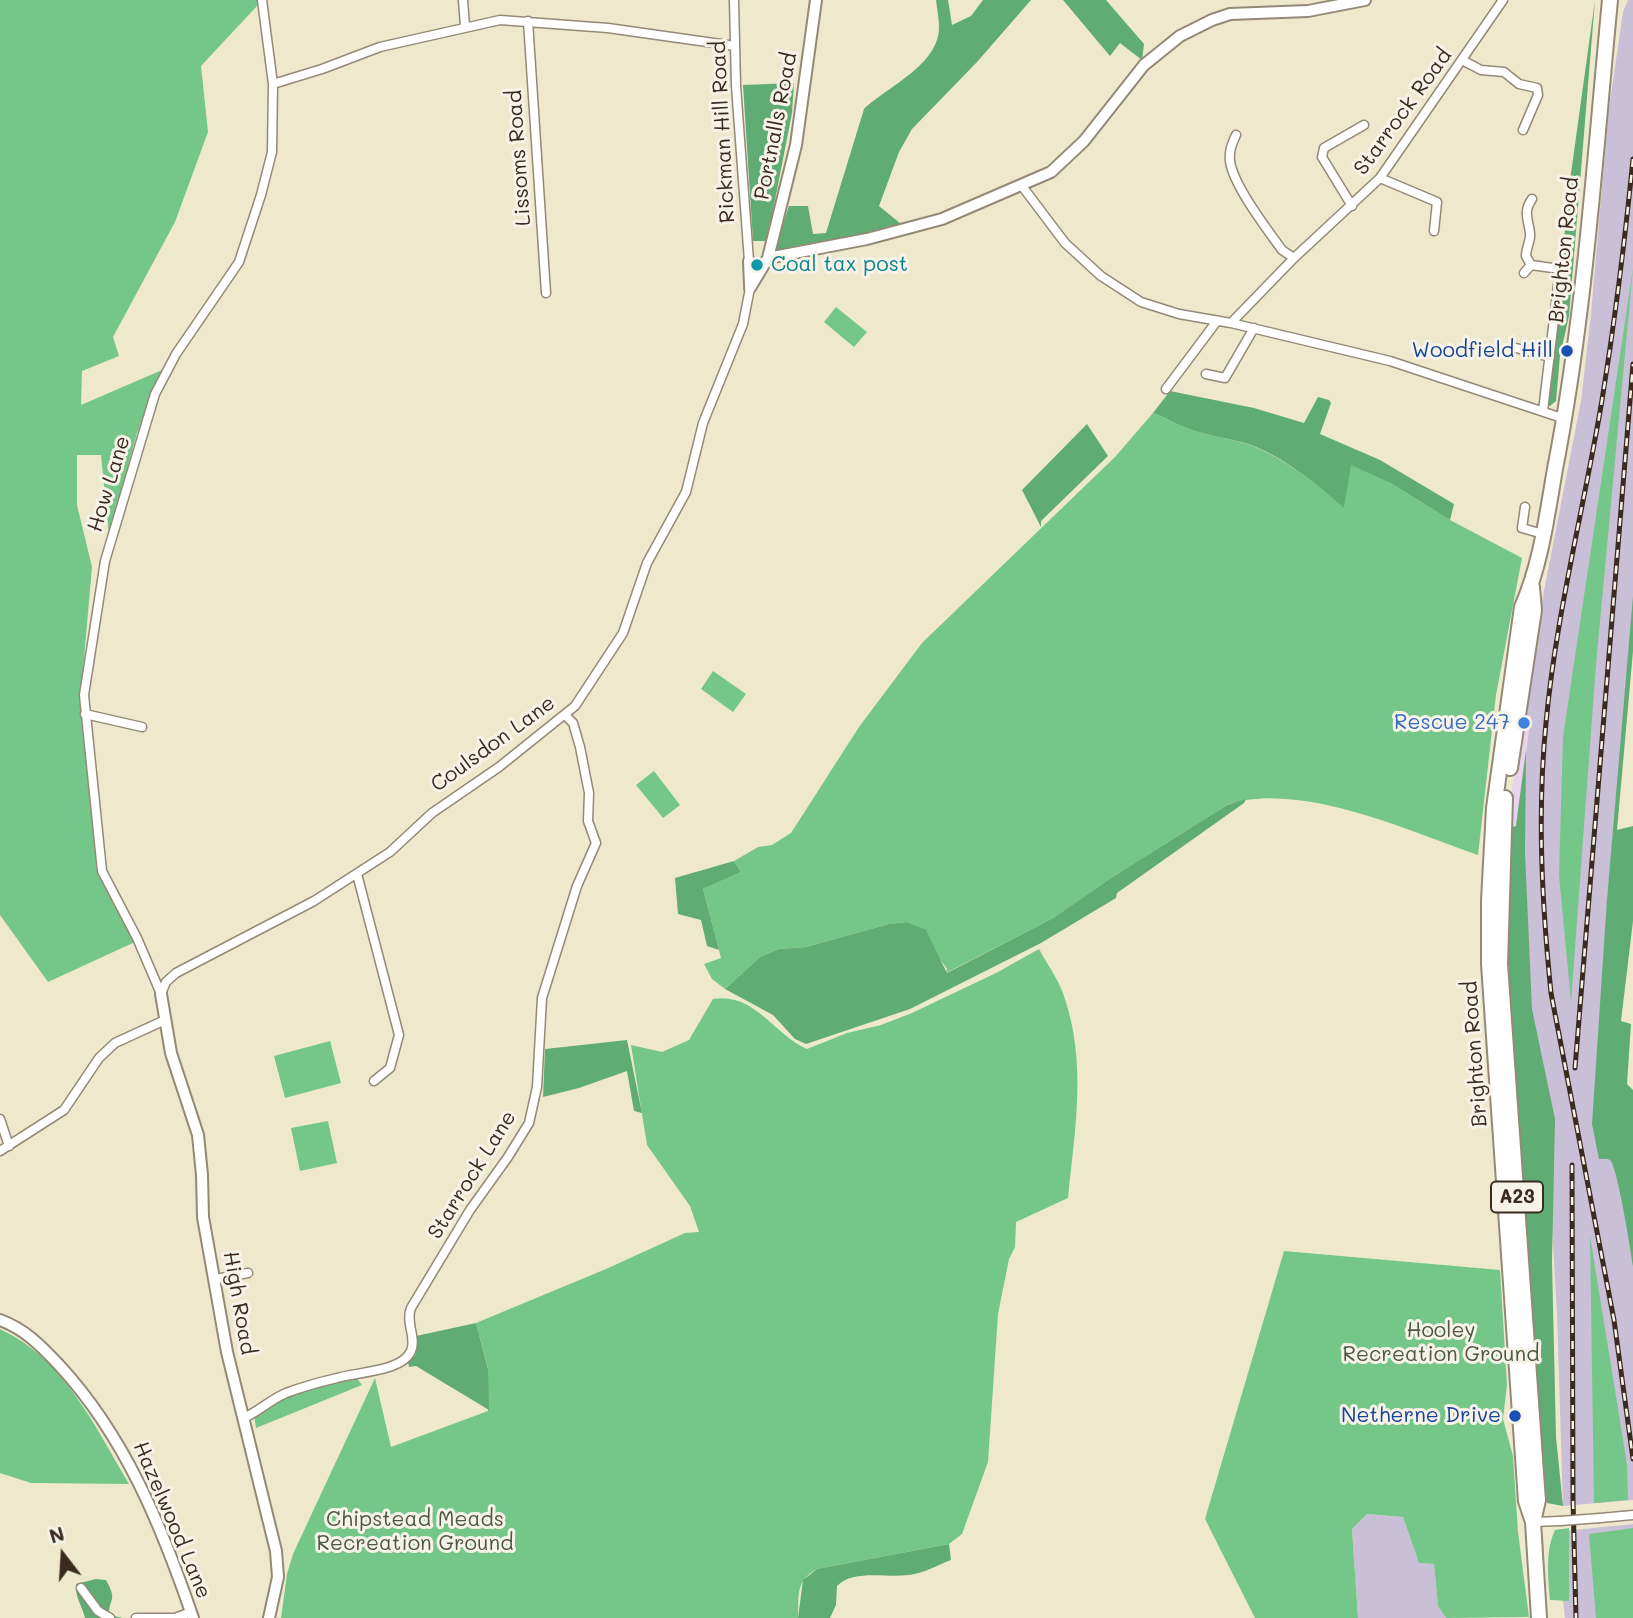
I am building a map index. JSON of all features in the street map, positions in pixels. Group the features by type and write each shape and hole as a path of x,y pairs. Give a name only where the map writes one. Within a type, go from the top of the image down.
{"highway":[{"name":"Brighton Road","path":"1539,1618 1533,1522 1538,1500 1500,964 1504,809 1534,610 1532,586 1565,419 1579,317 1610,0"}],"street":[{"name":"How Lane","path":"161,994 137,938 102,871 84,695 105,561 155,394 176,354 239,262 261,195 272,152 273,84 262,0"},
{"path":"463,0 465,26"},
{"name":"Rickman Hill Road","path":"734,0 749,261"},
{"name":"Portnalls Road","path":"768,258 796,145 816,0"},
{"path":"768,258 867,239 942,219 1051,172 1084,141 1144,65 1180,36 1212,20 1230,14 1308,11 1365,0"},
{"name":"Starrock Road","path":"1231,323 1294,258 1380,178 1503,0"},
{"path":"273,84 380,47 500,20 608,28 735,46"},
{"name":"Lissoms Road","path":"528,21 546,293"},
{"path":"1462,60 1481,70 1504,72 1519,83 1537,88 1538,95 1523,130"},
{"path":"1352,206 1322,158 1321,144 1364,125"},
{"path":"1236,135 1230,147 1230,161 1235,177 1282,250 1294,258"},
{"path":"1380,178 1437,202 1434,231"},
{"path":"1022,186 1065,243 1101,276 1140,302 1179,314 1254,328 1390,361 1565,419"},
{"path":"1531,265 1526,256 1530,237 1526,208 1532,199"},
{"name":"Coulsdon Lane","path":"750,288 768,258"},
{"name":"Coulsdon Lane","path":"161,994 166,982 176,973 314,901 398,846 450,798 499,767 575,706 617,644 628,622 647,564 686,492 704,423 743,324 750,288 749,261"},
{"path":"1531,265 1560,269 1543,411"},
{"path":"1524,273 1531,265"},
{"path":"1166,389 1217,321"},
{"path":"1206,374 1225,378 1254,328"},
{"path":"1516,348 1550,357"},
{"path":"1525,507 1522,528 1543,534"},
{"path":"85,714 142,727"},
{"name":"Starrock Lane","path":"244,1418 272,1399 288,1392 340,1377 379,1371 391,1367 409,1354 412,1346 409,1319 411,1308 470,1210 529,1123 537,1087 542,998 577,886 596,843 588,821 589,793 580,747 573,723 565,715"},
{"path":"357,874 399,1035 390,1068 374,1081"},
{"name":"High Road","path":"161,994 171,1053 198,1135 203,1217 227,1352 278,1564 277,1585 269,1618"},
{"path":"0,1151 64,1110 99,1058 115,1043 164,1020"},
{"path":"0,1119 9,1146"},
{"path":"216,1279 248,1273"},
{"name":"Hazelwood Lane","path":"0,1321 24,1331 40,1344 86,1395 116,1438 140,1484 192,1615"},
{"path":"1533,1522 1629,1515"},
{"path":"81,1588 98,1611 110,1618"},
{"path":"136,1618 192,1615"}],"shaded area":[{"path":"1628,0 1633,0 1633,626 1607,899 1633,1167 1633,1500 1563,1506 1557,1315 1546,1120 1525,1006 1516,826 1531,716 1520,714 1581,401 1609,108 1623,12"},
{"path":"1520,714 1531,715 1516,826 1508,828"},
{"path":"1367,1514 1403,1517 1419,1563 1434,1564 1438,1606 1446,1618 1358,1618 1352,1529"},
{"path":"1633,1524 1633,1618 1565,1618 1564,1531"}],"green space":[{"path":"0,0 259,0 257,6 201,66 208,132 175,222 113,337 119,356 82,371 81,405 169,367 137,433 109,535 101,455 77,455 77,505 92,567 81,693 82,728 101,872 135,942 48,982 0,915"},
{"path":"936,0 948,0 952,25 971,16 983,0 1031,0 977,62 912,129 899,152 879,206 901,224 865,235 774,252 789,206 808,206 813,234 826,233 864,109 911,74 931,53 939,27"},
{"path":"1063,0 1106,0 1144,44 1142,60 1120,43 1110,56"},
{"path":"1595,0 1569,316 1560,356 1556,401 1550,406 1547,405 1554,357 1568,195"},
{"path":"794,83 792,113 767,241 753,241 743,85"},
{"path":"1633,268 1596,664 1571,1002 1559,875 1563,737"},
{"path":"836,307 867,332 854,347 824,322"},
{"path":"1170,391 1254,408 1304,423 1318,397 1329,400 1331,403 1320,434 1380,460 1454,504 1450,520 1392,484 1351,465 1344,508 1310,480 1271,454 1245,443 1187,428 1153,413"},
{"path":"1153,413 1187,428 1244,443 1271,454 1344,507 1350,464 1392,484 1450,520 1522,558 1496,695 1478,855 1353,812 1286,799 1255,799 1227,805 1053,918 946,973 947,969 935,952 926,931 907,922 889,924 806,947 779,949 760,957 725,989 712,979 704,964 721,958 703,889 741,872 734,861 758,847 772,845 791,833 859,727 922,643 1115,457"},
{"path":"1087,424 1108,456 1041,521 1041,527 1022,490"},
{"path":"1633,596 1633,651 1617,830 1633,826 1633,921 1621,1021 1631,1024 1627,1084 1633,1090 1633,1266 1613,1165 1610,1160 1599,1159 1592,1124 1607,899"},
{"path":"713,671 746,694 733,712 701,689"},
{"path":"1526,750 1525,853 1532,1009 1555,1119 1552,1261 1556,1437 1563,1506 1547,1503 1505,965 1508,828 1516,826"},
{"path":"654,771 680,805 663,818 636,785"},
{"path":"1246,799 1117,893 1116,898 1041,943 910,1009 806,1044 795,1039 773,1015 725,989 760,957 779,949 806,947 889,924 907,922 926,930 947,973 1053,918 1227,805"},
{"path":"734,861 741,872 703,889 719,950 707,946 701,920 678,914 675,878"},
{"name":"Chipstead Meads Recreation Ground","path":"1039,949 1062,990 1075,1046 1076,1121 1068,1198 1016,1222 1015,1247 1009,1259 998,1314 988,1462 962,1534 949,1544 817,1569 805,1578 800,1589 798,1618 281,1618 287,1574 293,1554 375,1378 391,1447 488,1411 488,1368 476,1323 685,1233 699,1232 690,1206 647,1145 631,1045 662,1052 689,1040 713,999 728,999 752,1008 795,1043 807,1049 847,1033 881,1025 912,1013"},
{"path":"627,1040 642,1113 634,1111 627,1071 543,1097 545,1049"},
{"path":"330,1041 341,1083 285,1098 274,1056"},
{"path":"328,1121 337,1163 300,1171 291,1128"},
{"path":"1590,1236 1627,1464 1628,1500 1594,1503"},
{"name":"Hooley Recreation Ground","path":"1284,1251 1500,1270 1507,1385 1503,1419 1513,1456 1518,1532 1529,1617 1446,1618 1438,1606 1434,1564 1419,1563 1403,1517 1367,1514 1352,1529 1358,1618 1255,1618 1205,1519"},
{"path":"476,1323 488,1369 489,1410 416,1366 409,1367 408,1362 416,1354 416,1336"},
{"path":"0,1329 42,1357 60,1375 90,1417 129,1484 31,1483 0,1473"},
{"path":"356,1377 362,1385 256,1428 254,1415 266,1407 290,1395"},
{"path":"1569,1528 1569,1601 1550,1600 1548,1565 1552,1538 1555,1530"},
{"path":"1633,1528 1633,1618 1596,1618 1589,1534"},
{"path":"949,1544 951,1560 913,1574 870,1575 844,1581 837,1586 836,1605 830,1618 798,1618 803,1580 817,1569"},
{"path":"96,1579 106,1580 112,1592 109,1615 123,1618 85,1618 76,1584"}],"railway":[{"path":"1633,159 1607,370 1563,601 1551,682 1543,757 1541,825 1551,993 1614,1320 1633,1459"},
{"path":"1575,1068 1633,364"},
{"path":"1572,1165 1576,1618"}],"place":[{"name":"Coal tax post","path":"757,265"},
{"name":"Woodfield Hill","path":"1567,351"},
{"name":"Rescue 247","path":"1524,723"},
{"name":"Netherne Drive","path":"1515,1416"}]}
